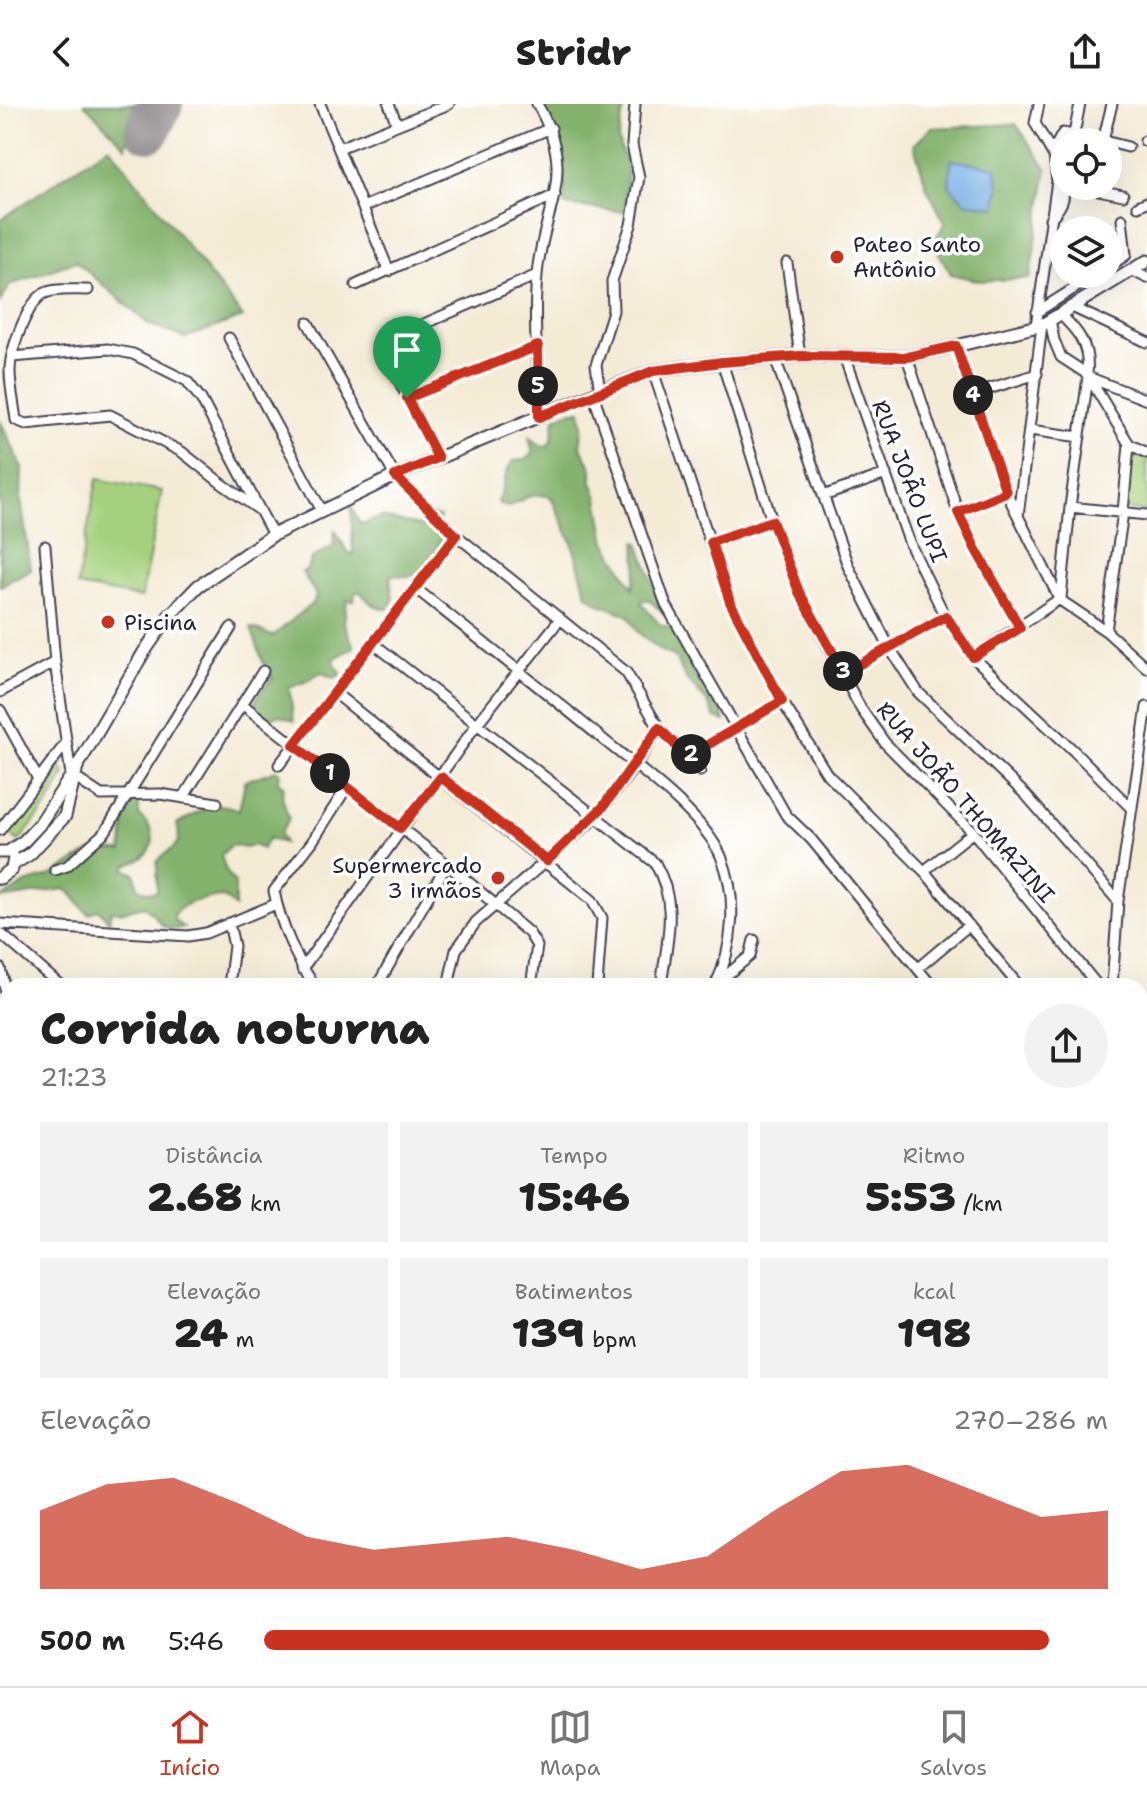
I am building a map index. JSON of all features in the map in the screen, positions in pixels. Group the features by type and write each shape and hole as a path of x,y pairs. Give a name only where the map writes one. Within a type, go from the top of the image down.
{"main road":[{"path":"3,851 24,841 39,825 169,616 198,586 273,535 395,476 653,371 800,356 907,357 1047,321 1147,261"},
{"path":"1,875 30,854 65,816 74,773"},
{"path":"3,851 12,855 14,864"}],"street":[{"path":"320,104 389,271"},
{"path":"389,104 397,124"},
{"path":"339,148 449,104"},
{"path":"537,104 551,128 558,177 537,275 539,417"},
{"path":"635,104 632,145 639,177 631,225 612,281 613,311 596,365 597,392 666,605 786,815 811,839 926,978"},
{"path":"1039,104 1035,123 1050,149"},
{"path":"1075,128 1080,104"},
{"path":"1106,128 1112,104"},
{"path":"363,207 551,128"},
{"path":"1122,146 1128,147"},
{"path":"356,285 555,195"},
{"path":"1037,312 1050,219 1063,200"},
{"path":"1122,219 1126,255 1122,258"},
{"path":"787,263 800,356"},
{"path":"1133,271 1147,278"},
{"path":"438,458 380,343 537,275"},
{"path":"1037,312 1075,288"},
{"path":"88,290 47,292 35,300 26,316 10,370 16,420 21,424 110,415 182,452 258,509"},
{"path":"1072,307 1147,342"},
{"path":"973,657 1060,600 1088,359 1083,340 1047,321 1037,312"},
{"path":"1018,516 1038,360 1047,321"},
{"path":"1047,321 1061,357 1087,375 1147,400"},
{"path":"308,323 395,476 456,535 626,672 659,728 700,771"},
{"path":"229,338 322,511"},
{"path":"407,398 538,346"},
{"path":"956,346 1006,492 1060,600 1106,631 1147,668"},
{"path":"12,357 108,349 133,354 187,381 201,399 273,535"},
{"name":"RUA JOÃO LUPI","path":"844,356 910,544 946,616 973,657 1132,809"},
{"path":"907,357 958,512 1020,628"},
{"path":"775,358 848,566 889,647 918,692 1026,795 1118,901"},
{"name":"RUA JOÃO THOMAZINI","path":"722,362 772,521 799,592 861,709 885,743 973,832 1092,978"},
{"path":"653,371 730,602 782,701 827,774 924,871 1012,978"},
{"path":"972,394 1037,374"},
{"path":"1087,375 1129,444 1147,453"},
{"path":"1030,430 1080,437"},
{"path":"1106,631 1129,444"},
{"path":"823,496 886,474"},
{"path":"221,483 242,476"},
{"path":"958,512 1006,492"},
{"path":"1070,507 1147,515"},
{"path":"711,542 772,521"},
{"path":"279,765 456,535"},
{"path":"45,546 55,662 66,743 74,773 101,795 129,793 217,803"},
{"path":"415,588 519,670 701,824 721,856 730,886 732,920 727,959 719,978"},
{"path":"844,673 946,616"},
{"path":"302,969 400,828 560,619"},
{"path":"55,870 67,866 105,832 231,628"},
{"path":"373,643 655,863 666,883 670,908 662,978"},
{"path":"0,692 55,662"},
{"path":"183,798 263,671"},
{"path":"335,693 592,900 602,918 598,978"},
{"path":"687,757 782,701"},
{"path":"242,704 447,864 529,933 537,946 532,978"},
{"path":"1113,978 1118,901 1147,707"},
{"path":"0,710 38,779"},
{"path":"450,978 456,950 476,922 595,818 635,766 659,728"},
{"path":"0,827 66,743"},
{"path":"309,978 302,969 276,904 274,891 312,842 347,787"},
{"path":"924,871 973,832"},
{"path":"385,978 447,864"},
{"path":"0,924 188,936 206,933 276,904"},
{"path":"229,923 234,946 230,978"},
{"path":"918,968 969,925"},
{"path":"0,933 52,978"},
{"path":"724,978 750,956 754,940"}],"green space":[{"path":"84,104 134,104 126,147"},
{"path":"541,104 621,104 624,107 618,140 628,170 624,212 564,205 562,167"},
{"path":"1016,124 1047,169 1030,278 981,281 951,274 933,243 945,223 927,188 914,145 931,128"},
{"path":"109,146 243,317 185,338 148,324 76,261 10,285 0,302 0,220"},
{"path":"581,410 583,426 580,445 592,469 592,482 606,542 633,588 637,568 636,541 639,543 656,591 668,614 649,600 641,603 660,625 680,635 696,661 693,675 719,704 725,721 715,718 708,702 687,680 674,656 661,651 638,632 628,615 587,595 572,542 551,497 534,495 508,507 499,504 498,499 513,461 525,460 533,454 529,436 540,445 547,446 552,440 555,418"},
{"path":"0,420 22,467 21,499 31,570 0,586"},
{"path":"1132,451 1147,458 1147,512 1126,509"},
{"path":"97,479 162,491 141,598 77,586"},
{"path":"351,505 358,521 363,524 382,517 424,527 431,515 440,517 438,548 426,566 415,575 390,576 393,600 388,609 375,606 359,591 355,593 354,601 347,600 344,623 354,647 334,659 341,675 333,678 321,672 289,687 294,721 279,715 263,720 256,701 273,678 263,662 251,628 273,636 314,602 316,595 302,572 308,569 312,558 333,546 335,530 348,553 353,554"},
{"path":"59,763 65,775 47,806 19,841 6,832"},
{"path":"276,770 280,773 278,782 284,787 282,796 289,819 280,833 284,843 269,838 262,849 254,845 246,848 231,845 221,855 235,883 235,907 224,897 191,903 174,914 174,920 184,928 175,929 164,926 144,906 111,911 109,921 98,909 88,914 64,889 0,899 25,883 50,876 93,850 122,851 126,808 129,802 135,800 139,803 139,815 151,830 152,844 144,856 125,869 135,874 138,888 157,892 157,862 177,844 177,824 213,806 239,810 245,781"}],"water":[{"path":"951,160 996,167 999,186 996,207 965,202 949,186"}],"runway":[{"path":"148,129 160,104"}],"place":[{"name":"Pateo Santo Antônio","path":"837,257"},
{"name":"Piscina","path":"108,622"},
{"name":"Supermercado 3 irmãos","path":"498,878"}],"route":[{"path":"538,346 539,417 653,371 800,356 907,357 956,346 1006,492 958,512 1020,628 973,657 946,616 844,673 799,592 772,521 711,542 730,602 782,701 687,757 659,728 635,766 595,818 547,861 441,777 400,828 294,745 456,535 395,476 438,458 407,398 538,346"}]}
